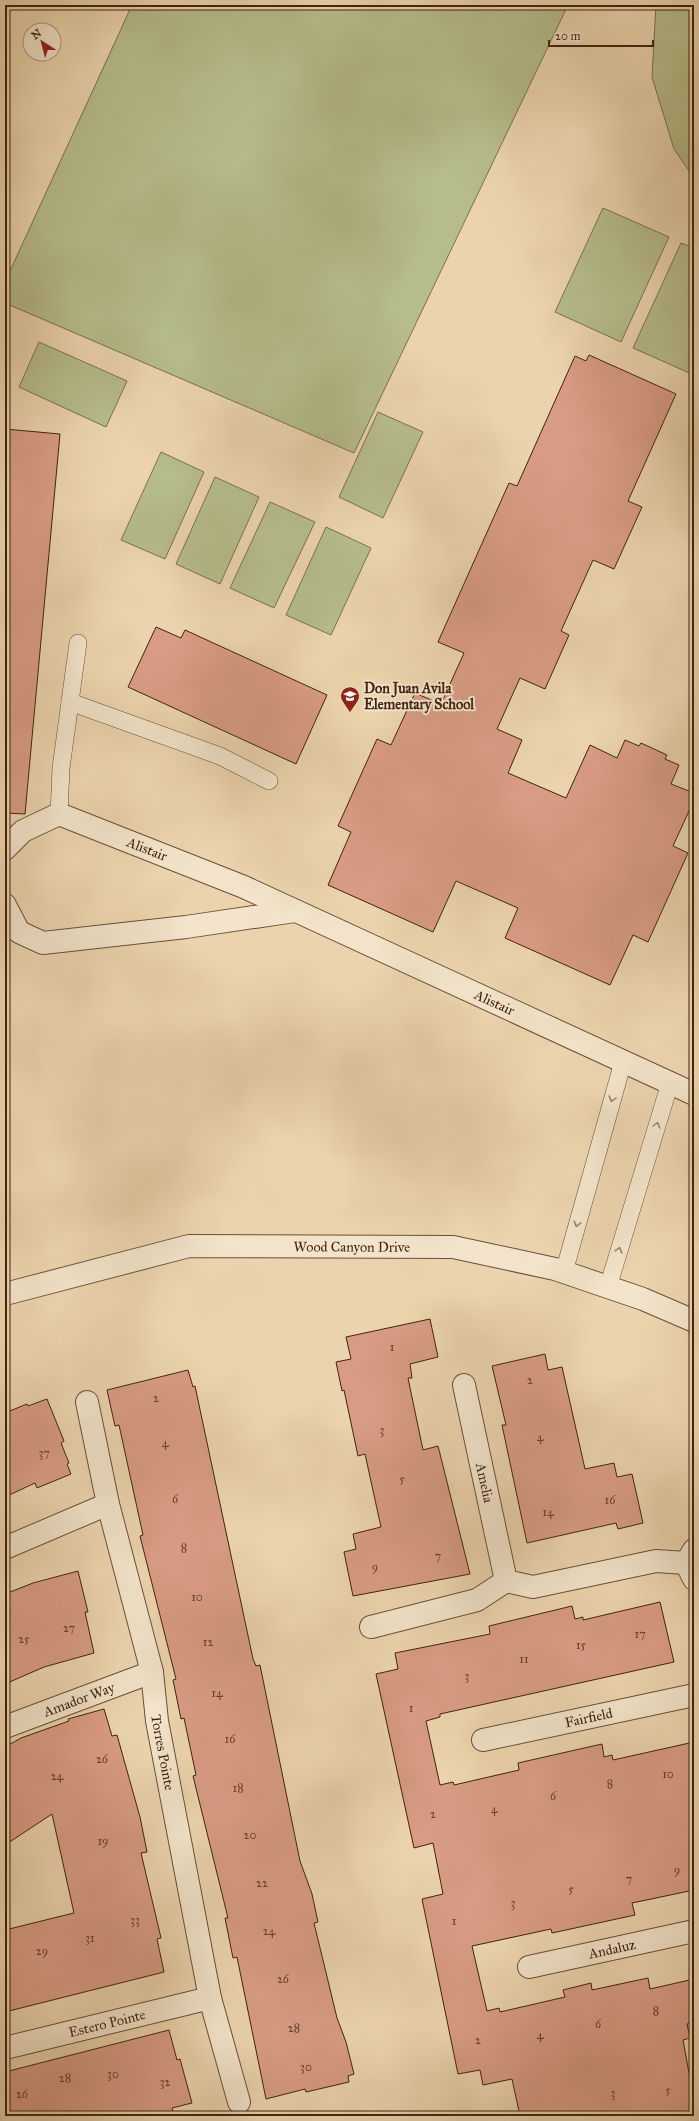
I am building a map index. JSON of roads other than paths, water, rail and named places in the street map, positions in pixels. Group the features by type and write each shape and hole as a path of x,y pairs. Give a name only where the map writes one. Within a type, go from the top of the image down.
{"street":[{"path":"5,849 23,831 59,814"},
{"name":"Alistair","path":"59,814 244,887 694,1094"},
{"path":"5,905 19,932 43,943 186,927 295,911"},
{"name":"Wood Canyon Drive","path":"5,1294 189,1246 453,1247 564,1272 643,1299 694,1321"},
{"name":"Amelia","path":"464,1385 506,1581"},
{"name":"Torres Pointe","path":"88,1402 108,1504 152,1672 157,1721 210,1998 239,2102"},
{"path":"5,1548 108,1504"},
{"path":"371,1627 477,1600 506,1581 533,1587 656,1561 691,1564"},
{"name":"Amador Way","path":"5,1727 152,1672"},
{"name":"Fairfield","path":"483,1740 694,1695"},
{"name":"Andaluz","path":"529,1967 694,1931"},
{"name":"Estero Pointe","path":"5,2048 210,1998"}],"lane":[{"path":"59,814 61,768 78,643"},
{"path":"70,702 220,756 269,781"},
{"path":"564,1272 623,1062"},
{"path":"608,1287 670,1083"}],"place":[{"name":"Don Juan Avila Elementary School","path":"350,713"}]}
